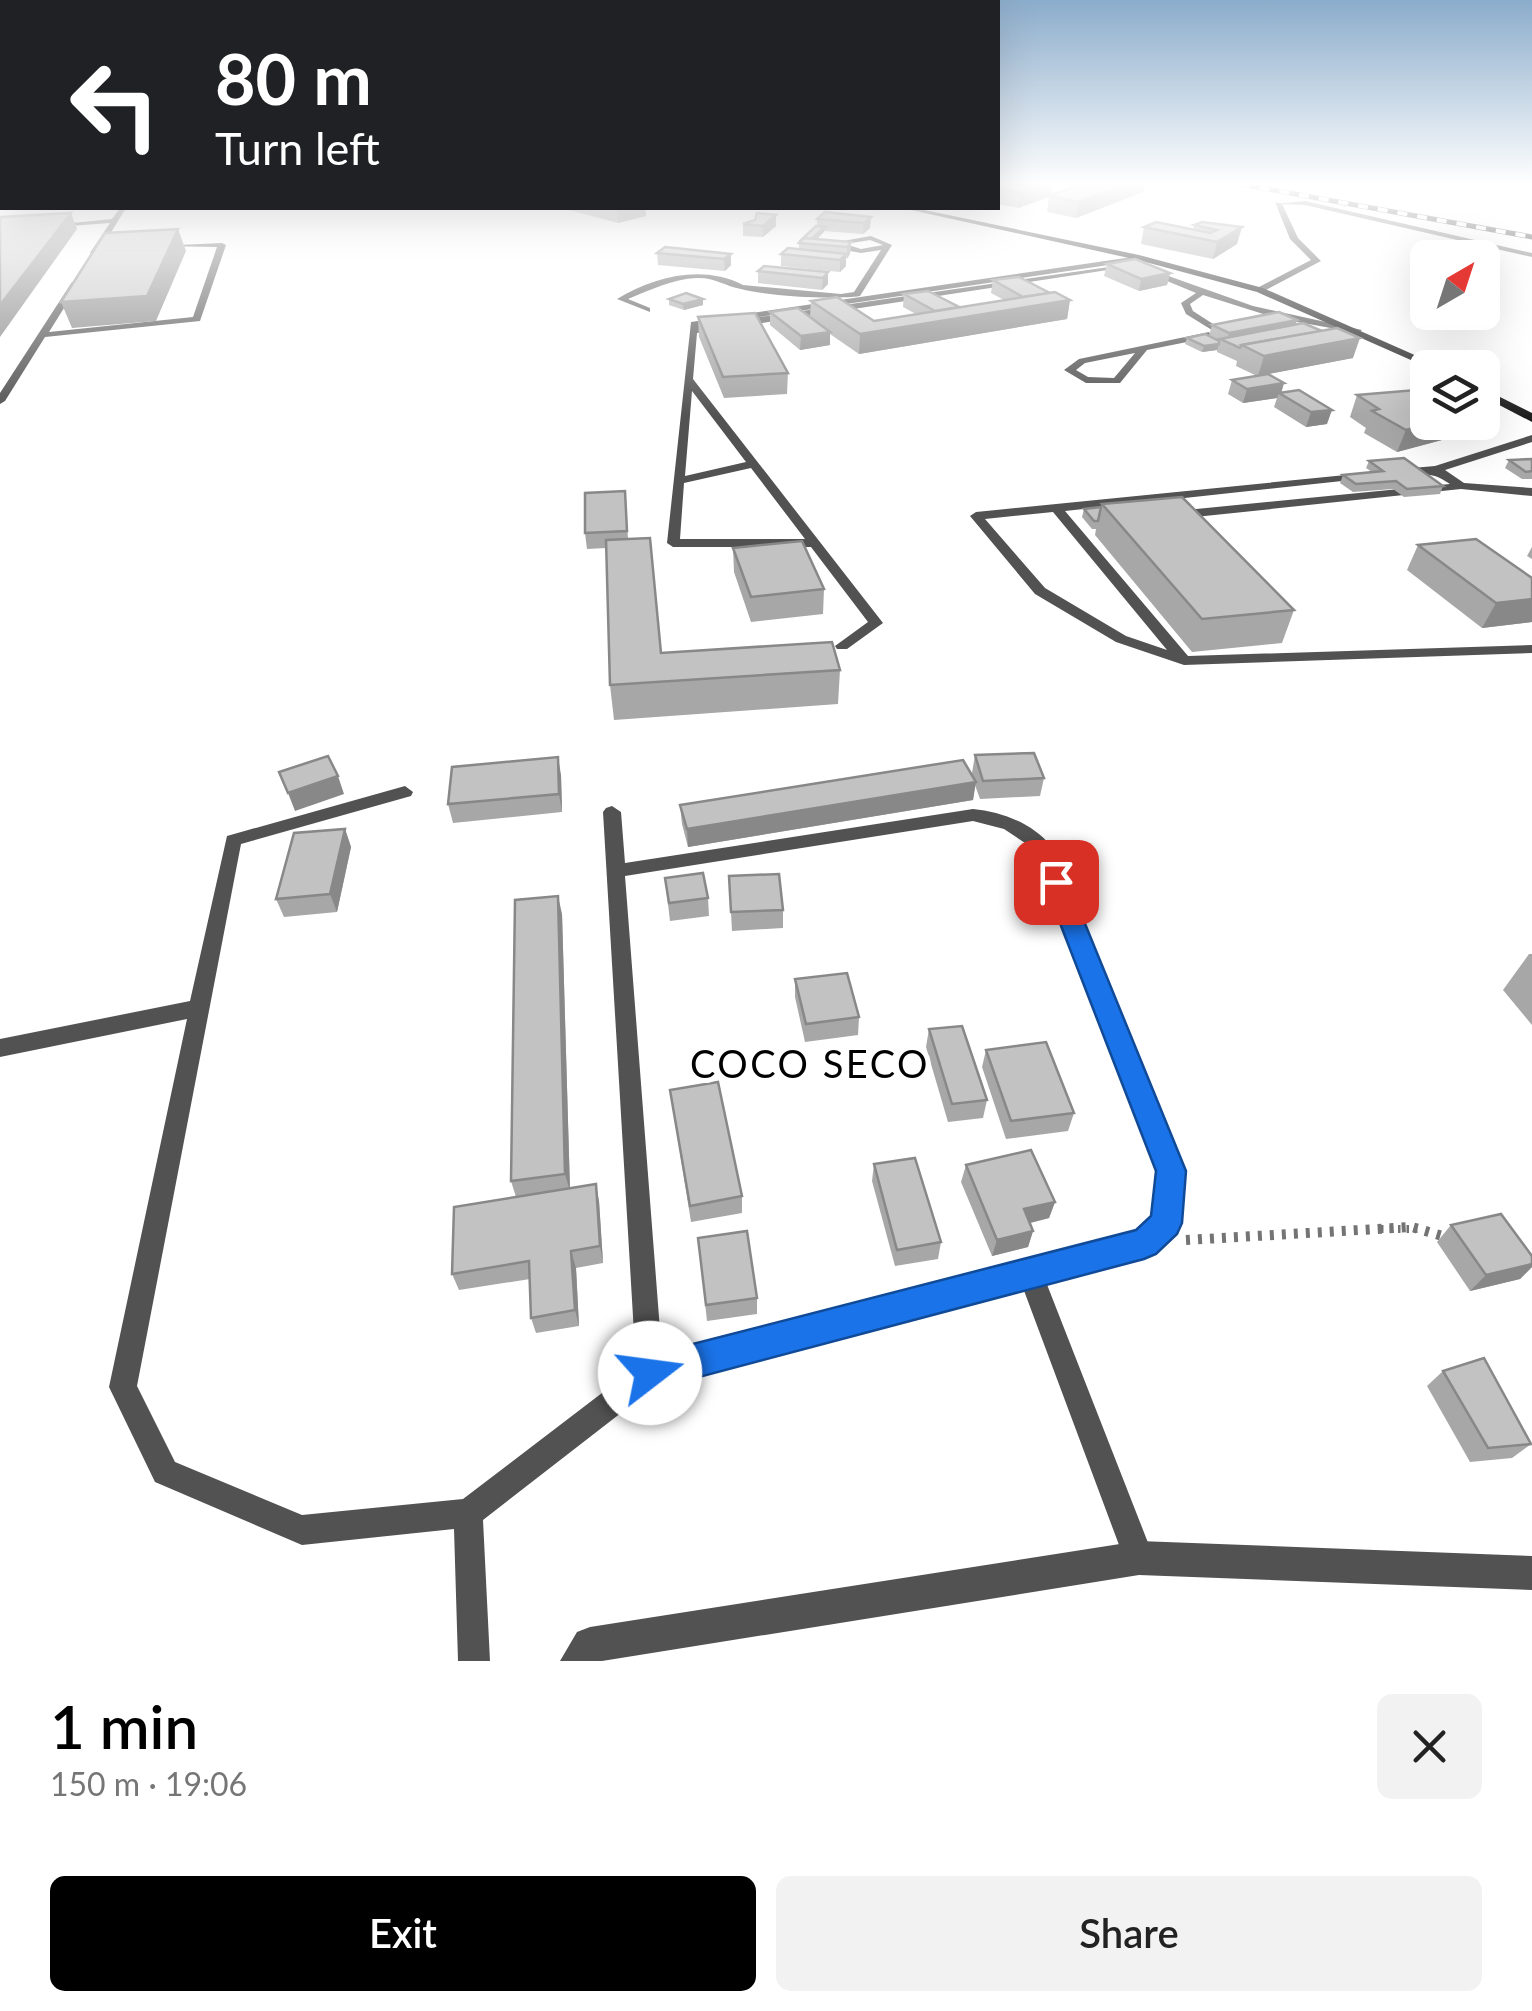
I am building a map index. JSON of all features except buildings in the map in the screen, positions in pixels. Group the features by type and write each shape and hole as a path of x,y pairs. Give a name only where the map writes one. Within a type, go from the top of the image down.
{"street":[{"path":"1138,262 1156,262 1260,290 1410,355"},
{"path":"1260,290 1315,262"},
{"path":"1500,401 1532,418"},
{"path":"578,1661 590,1646 1139,1558 1532,1573"}],"lane":[{"path":"42,335 197,319 216,262"},
{"path":"647,310 621,299 682,274 730,280 741,287 840,296 858,294 878,262"},
{"path":"814,543 673,543 694,324 1138,262 1200,294 1283,320 1358,330"},
{"path":"0,402 78,279"},
{"path":"1200,294 1186,303 1188,312 1223,332"},
{"path":"1268,323 1283,320"},
{"path":"1144,348 1116,381 1086,380 1069,370 1082,361 1144,348 1223,332 1238,330"},
{"path":"688,379 876,623 842,646"},
{"path":"1532,438 1436,469 976,516 1040,591 1120,639 1184,660 1532,649"},
{"path":"678,482 754,464"},
{"path":"1436,469 1461,486"},
{"path":"1166,516 1461,486 1532,492"},
{"path":"1056,508 1184,660"},
{"path":"1071,526 1090,524"},
{"path":"405,792 233,840 123,1387 165,1472 302,1530 468,1513 650,1373 1144,1244 1166,1223 1171,1171 1042,846 1020,828 1001,819 973,816 616,871"},
{"path":"612,812 650,1373"},
{"path":"0,1048 199,1008"},
{"path":"1030,1274 1139,1558"},
{"path":"468,1513 474,1661"}],"path":[{"path":"1144,1244 1412,1227 1452,1238"}],"district":[{"name":"COCO SECO","path":"810,1065"}],"route":[{"path":"650,1373 1144,1244 1166,1223 1171,1171 1056,882"}]}
